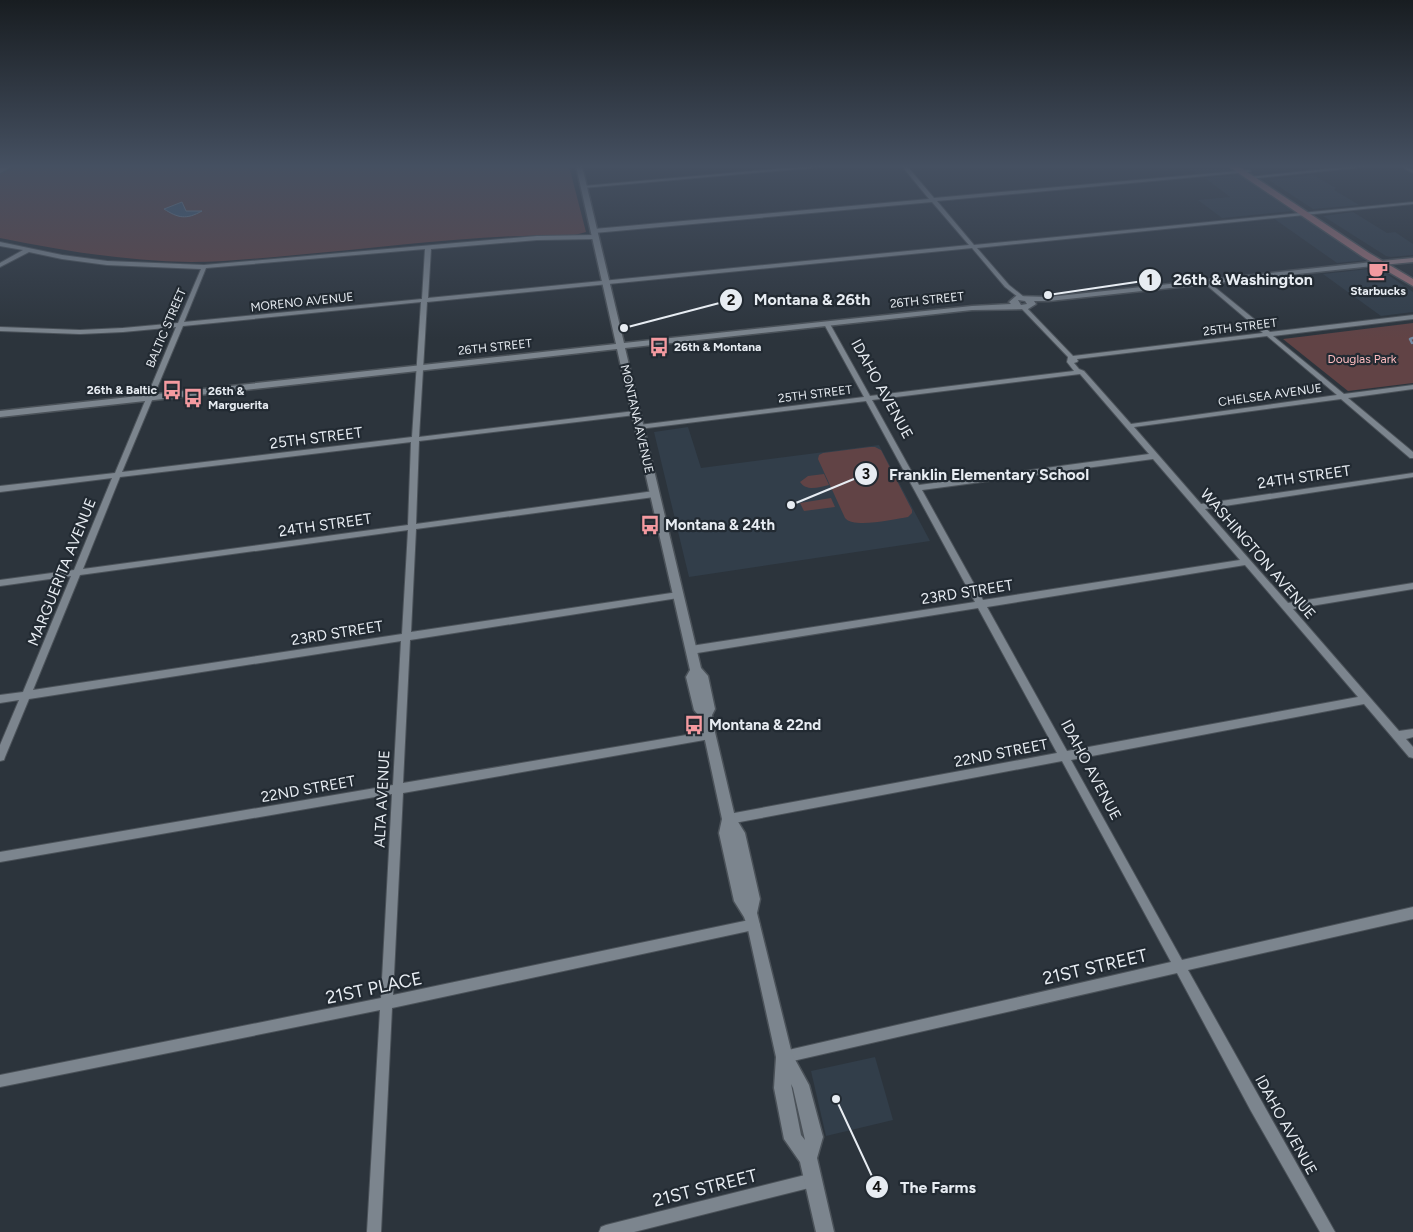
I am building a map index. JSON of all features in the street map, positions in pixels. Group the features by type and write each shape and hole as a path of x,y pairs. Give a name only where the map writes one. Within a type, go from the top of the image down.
{"main road":[{"path":"1323,223 1366,255 1413,282"},
{"name":"26TH STREET","path":"1382,263 1413,260"}],"street":[{"name":"MONTANA AVENUE","path":"592,223 696,671 692,677 700,710 706,714 729,819 726,833 742,901 752,919 784,1057 782,1088 794,1139 808,1158 825,1232"},
{"path":"0,244 107,263 204,268 699,223"},
{"name":"WASHINGTON AVENUE","path":"954,223 1070,358 1070,362 1077,370 1082,372 1413,754"},
{"name":"MORENO AVENUE","path":"0,329 80,332 180,325 1202,223"},
{"name":"ALTA AVENUE","path":"374,1232 412,527 415,440 428,248"},
{"path":"0,266 28,250"},
{"name":"26TH STREET","path":"0,414 1382,263"},
{"name":"BALTIC STREET","path":"149,398 204,268"},
{"path":"1206,282 1413,456"},
{"name":"25TH STREET","path":"1070,358 1413,317"},
{"name":"IDAHO AVENUE","path":"827,324 1328,1232"},
{"name":"25TH STREET","path":"639,427 1082,372"},
{"name":"CHELSEA AVENUE","path":"1129,426 1413,387"},
{"name":"MARGUERITA AVENUE","path":"0,757 149,398"},
{"name":"25TH STREET","path":"0,489 635,413"},
{"path":"917,488 1155,456"},
{"name":"24TH STREET","path":"1198,506 1413,475"},
{"name":"24TH STREET","path":"0,583 654,494"},
{"name":"23RD STREET","path":"691,650 1247,562"},
{"path":"1286,607 1413,586"},
{"name":"23RD STREET","path":"0,699 678,595"},
{"name":"22ND STREET","path":"729,819 1366,700"},
{"path":"1397,736 1413,733"},
{"name":"22ND STREET","path":"0,857 710,735"},
{"name":"21ST STREET","path":"784,1057 1181,968 1413,913"},
{"name":"21ST PLACE","path":"0,1081 385,1003 752,919"},
{"name":"21ST STREET","path":"606,1232 813,1180"}],"shaded area":[{"path":"1281,223 1313,223 1367,260 1337,263"},
{"path":"1335,223 1372,223 1387,233 1395,232 1413,244 1413,255 1386,256"},
{"path":"1378,268 1413,292 1413,312 1381,316 1323,274"},
{"path":"688,427 701,468 879,445 930,541 689,577 654,432"},
{"path":"875,1057 893,1120 826,1136 811,1071"}],"green space":[{"path":"0,223 584,223 586,232 575,235 470,239 257,259 191,262 119,257 71,251 0,238"},
{"name":"Douglas Park","path":"1413,323 1413,383 1348,391 1283,339"},
{"path":"870,447 881,450 912,510 908,517 865,523 857,523 845,518 818,459 819,455"},
{"path":"824,474 829,485 810,488 800,482 808,476"},
{"path":"831,498 835,507 804,511 800,503"}],"waterway":[{"path":"1412,343 1410,339 1413,338"}],"place":[{"name":"Starbucks","path":"1378,271"},
{"name":"26th & Washington","path":"1048,295"},
{"name":"Montana & 26th","path":"624,328"},
{"name":"26th & Montana","path":"659,347"},
{"name":"26th & Baltic","path":"172,390"},
{"name":"26th & Marguerita","path":"193,398"},
{"name":"Franklin Elementary School","path":"791,505"},
{"name":"Montana & 24th","path":"650,525"},
{"name":"Montana & 22nd","path":"694,725"},
{"name":"The Farms","path":"836,1099"}]}
